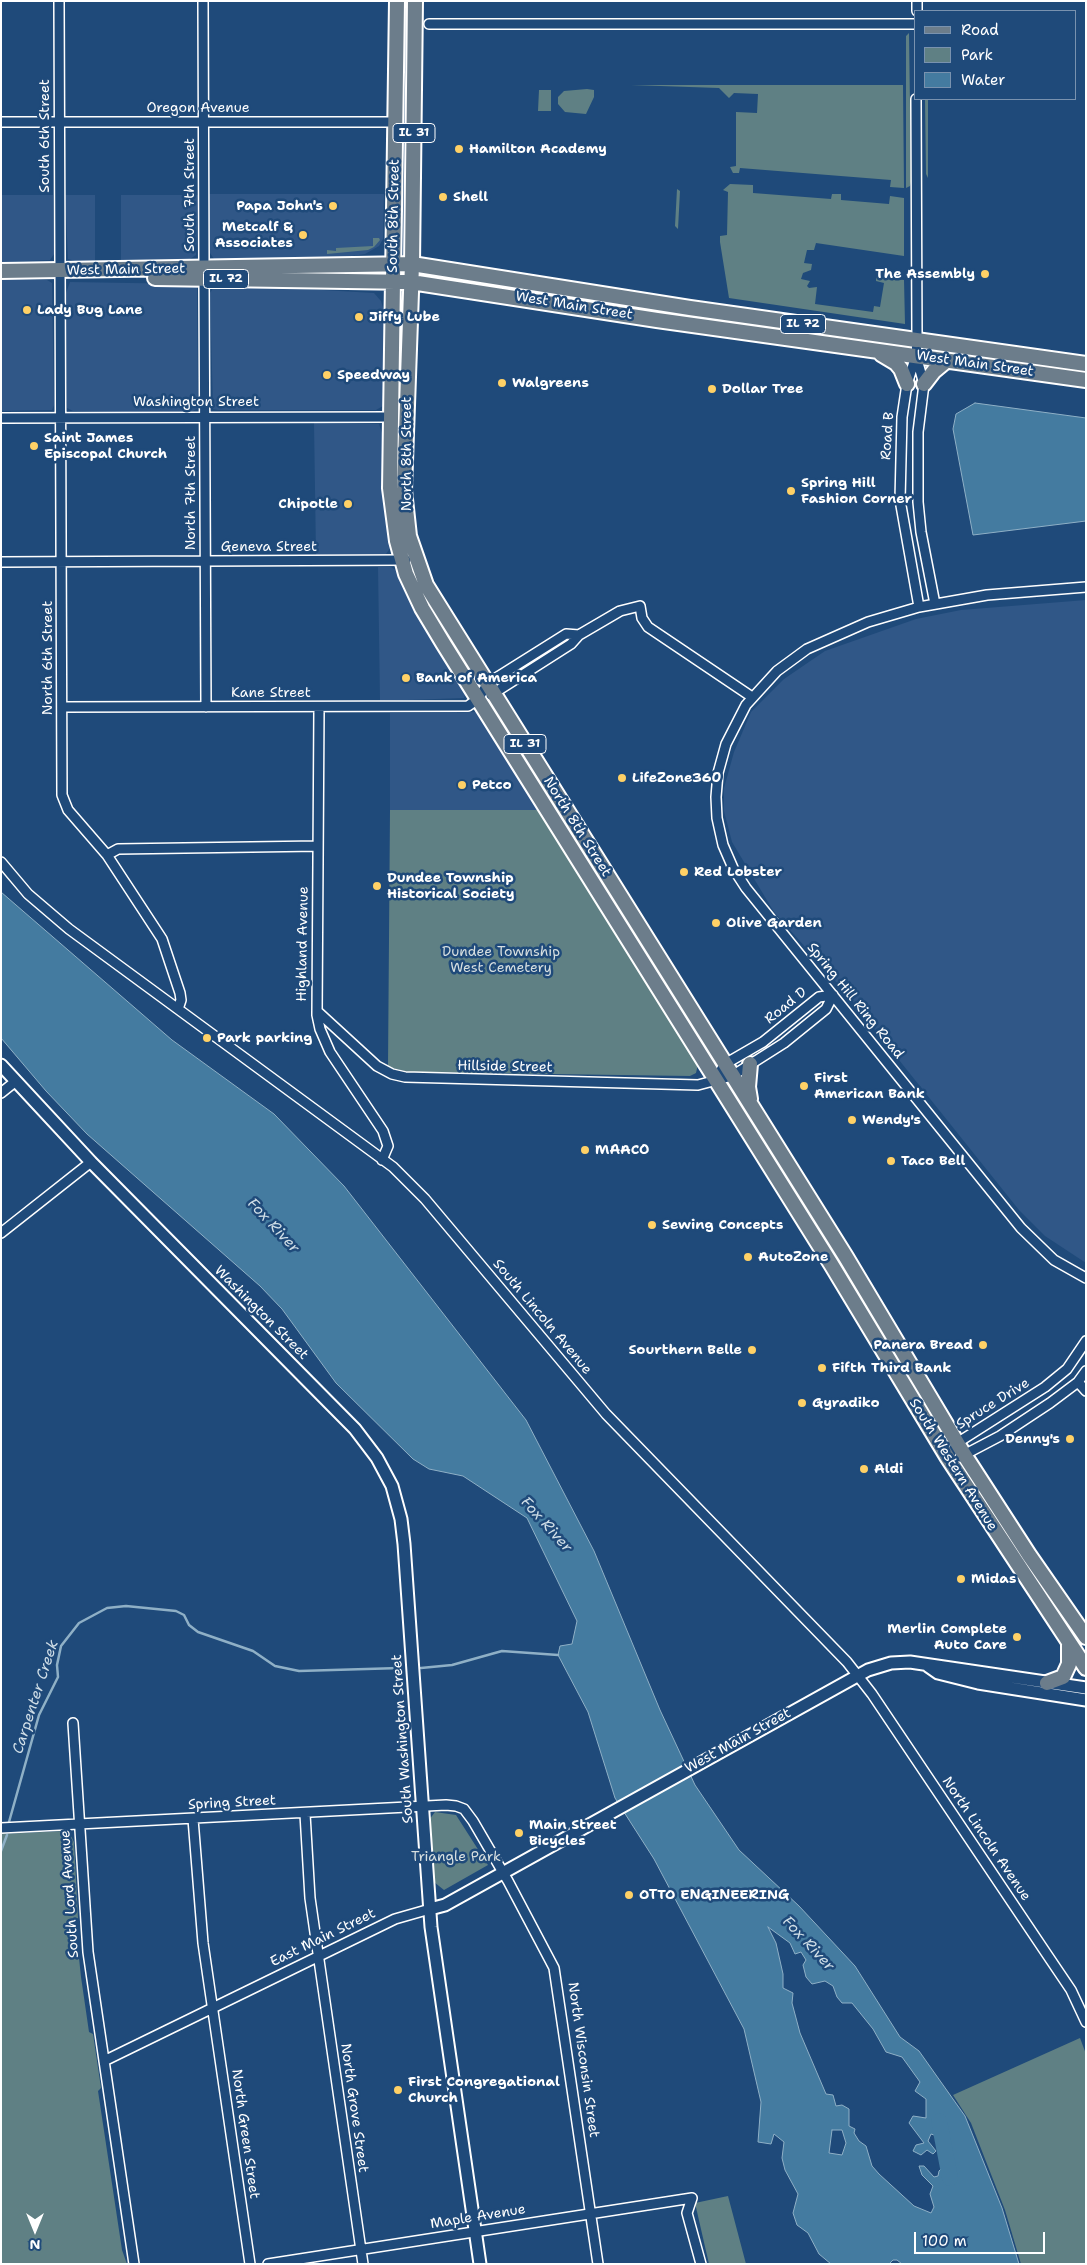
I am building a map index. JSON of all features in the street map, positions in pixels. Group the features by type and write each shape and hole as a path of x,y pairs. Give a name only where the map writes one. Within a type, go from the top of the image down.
{"main road":[{"name":"South 8th Street","path":"392,281 397,1"},
{"name":"South 8th Street","path":"412,264 415,1"},
{"name":"West Main Street","path":"204,274 412,264 682,307 1086,364"},
{"name":"North 8th Street","path":"412,264 404,490 407,524 416,560 436,603 729,1070"},
{"name":"West Main Street","path":"1,271 204,274 411,282 1086,380"},
{"name":"North 8th Street","path":"392,281 390,488 401,560 422,608 715,1079"},
{"path":"874,350 896,363 901,369 907,384"},
{"path":"924,384 934,371 946,361"},
{"path":"567,841 580,833"},
{"path":"750,1064 748,1087 751,1105"},
{"name":"South Western Avenue","path":"729,1070 846,1256 965,1456 1038,1569 1086,1637"},
{"name":"South Western Avenue","path":"715,1079 831,1264 948,1458 1069,1645 1086,1668"},
{"path":"1047,1683 1063,1677 1070,1664 1069,1645"}],"street":[{"name":"South 6th Street","path":"58,1 60,122 59,271"},
{"name":"South 7th Street","path":"203,1 204,274"},
{"path":"429,24 914,24"},
{"name":"Road B","path":"916,100 917,340 916,356 907,384 900,444 900,500 919,607"},
{"name":"Oregon Avenue","path":"1,122 395,122"},
{"name":"North 6th Street","path":"59,271 62,789 64,803 107,855 164,943 181,995 178,1009"},
{"name":"North 7th Street","path":"204,274 206,707"},
{"name":"Road B","path":"916,356 924,384 918,432 918,502 921,532 935,604"},
{"name":"Washington Street","path":"1,418 390,416"},
{"name":"Geneva Street","path":"1,562 416,560"},
{"name":"Spring Hill Ring Road","path":"1086,587 987,595 919,607 868,622 819,643 777,670 752,697 731,733 720,765 716,797 719,832 727,856 738,876 1021,1228 1054,1260 1086,1278"},
{"path":"491,688 571,644 579,634 620,611 640,606 642,618 648,627 752,697"},
{"path":"491,688 566,634 579,634"},
{"name":"Kane Street","path":"62,707 459,706 470,705 491,688"},
{"name":"Highland Avenue","path":"319,707 317,1011 320,1029 330,1052 384,1134 388,1148 382,1160"},
{"path":"107,855 118,849 318,846"},
{"name":"South Lincoln Avenue","path":"1,862 41,906 87,943 406,1179 430,1204 606,1414 813,1625 857,1675"},
{"name":"Road D","path":"729,1070 750,1064 784,1043 826,1009 832,995"},
{"name":"Road D","path":"715,1079 729,1070 819,997 832,995"},
{"name":"Hillside Street","path":"317,1011 377,1066 392,1074 404,1077 506,1081 674,1082 698,1085 715,1079"},
{"name":"Washington Street","path":"1,1065 9,1078 365,1440 381,1465 395,1494 401,1519 406,1567"},
{"path":"1,1093 9,1078"},
{"path":"1,1233 91,1162"},
{"name":"Spruce Drive","path":"948,1458 957,1442 1046,1387 1066,1369 1086,1341"},
{"path":"948,1458 965,1456 1033,1414 1078,1382 1086,1371"},
{"path":"1078,1382 1086,1391"},
{"name":"South Washington Street","path":"406,1567 431,1927 480,2264"},
{"name":"West Main Street","path":"555,1844 857,1675 896,1662 928,1666 939,1665 1086,1688"},
{"name":"West Main Street","path":"928,1666 938,1673 978,1682 1086,1700"},
{"name":"North Lincoln Avenue","path":"857,1675 1071,1990 1086,2022"},
{"name":"South Lord Avenue","path":"73,1723 86,1935 134,2264"},
{"name":"Spring Street","path":"1,1828 305,1814 422,1806 451,1805 464,1809"},
{"name":"North Wisconsin Street","path":"464,1809 474,1821 503,1873 556,1975 598,2264"},
{"name":"North Grove Street","path":"305,1814 310,1892 318,1957 363,2264"},
{"name":"North Green Street","path":"193,1819 199,1906 250,2264"},
{"name":"East Main Street","path":"104,2061 395,1919 445,1905 555,1844"},
{"name":"Maple Avenue","path":"268,2264 692,2198 687,2213 701,2264"}],"shaded area":[{"path":"209,194 384,194 383,239 379,246 365,254 325,260 214,259 210,253"},
{"path":"1,195 53,195 54,254 50,260 1,262"},
{"path":"65,195 95,195 95,261 68,259"},
{"path":"121,195 198,195 196,255 190,259 121,260"},
{"path":"1,280 47,280 52,283 54,405 52,410 1,411"},
{"path":"70,282 190,284 197,287 198,408 193,411 125,412 73,411 67,408 66,293"},
{"path":"215,285 374,293 381,301 384,311 383,406 376,410 213,409 210,293"},
{"path":"314,423 379,424 382,433 381,482 391,547 386,554 316,555"},
{"path":"378,567 391,567 400,573 466,692 464,698 380,701"},
{"path":"1086,600 1086,1263 1045,1236 1019,1210 839,985 774,912 732,842 724,811 724,788 734,752 751,712 784,679 825,651 916,619 961,610"},
{"path":"479,712 541,810 390,810 390,713"}],"green space":[{"path":"909,33 911,182 910,186 906,188 906,36"},
{"path":"631,85 903,85 904,188 890,187 891,180 740,168 739,173 733,173 730,167 736,166 736,112 757,113 758,94 734,93 729,98 719,88"},
{"path":"539,90 551,90 551,111 538,111"},
{"path":"594,90 594,97 586,114 565,112 558,104 558,97 564,91"},
{"path":"925,100 928,100 928,178 926,174"},
{"path":"730,184 753,185 753,193 831,199 832,194 841,194 841,200 889,204 890,196 904,198 904,256 816,243 814,250 807,250 804,263 812,264 811,270 803,273 801,279 810,281 807,286 809,288 817,287 815,304 873,312 874,306 880,307 884,283 876,281 876,277 904,280 905,324 729,298 720,236 727,235 728,192 723,190"},
{"path":"677,189 680,191 678,229 675,226"},
{"path":"373,238 379,238 380,240 374,247 368,250 327,254 327,250 336,251 336,248 373,246"},
{"name":"Dundee Township West Cemetery","path":"390,810 541,810 698,1064 696,1073 690,1076 409,1072 388,1067"},
{"name":"Triangle Park","path":"435,1812 456,1815 488,1865 444,1890 434,1882 429,1820"},
{"path":"63,1831 70,1834 74,1842 78,1918 75,1920 81,1977 89,2032 93,2034 101,2088 98,2091 122,2250 127,2264 1,2264 1,1834"},
{"path":"1080,2038 1086,2054 1086,2264 1021,2264 1005,2210 971,2123 953,2095"},
{"path":"728,2196 746,2264 709,2264 695,2203"}],"water":[{"path":"975,403 1086,418 1086,521 973,535 953,429 956,414"},
{"path":"1,892 172,1040 274,1114 344,1186 526,1420 594,1551 660,1710 695,1785 739,1850 799,1906 855,1966 900,2037 919,2051 965,2116 1002,2208 1019,2264 902,2264 897,2260 893,2260 889,2264 831,2264 819,2254 808,2233 797,2225 793,2213 798,2194 785,2170 782,2158 784,2142 774,2134 771,2144 758,2142 761,2102 744,2029 654,1859 615,1798 588,1712 558,1655 560,1646 572,1644 577,1621 527,1518 463,1476 429,1469 413,1459 336,1383 282,1309 260,1286 87,1134 46,1091 1,1038","holes":["768,1927 790,1943 795,1954 801,1952 806,1960 803,1965 806,1977 812,1984 825,1981 833,1986 837,1997 842,2003 852,2003 873,2029 886,2052 902,2057 920,2082 915,2091 926,2099 926,2118 913,2116 909,2123 924,2143 916,2145 913,2151 921,2155 927,2150 933,2154 936,2151 928,2141 931,2134 937,2136 944,2143 948,2156 942,2157 943,2167 939,2171 938,2176 934,2177 924,2166 919,2166 922,2175 933,2186 930,2194 934,2207 931,2213 914,2206 879,2174 872,2166 866,2146 859,2141 854,2133 855,2129 849,2126 849,2109 842,2105 836,2106 833,2095 826,2094 800,2033 792,2003 793,1993 783,1988 783,1974 776,1943","832,2130 842,2130 846,2143 842,2155 829,2153"]}],"waterway":[{"name":"Carpenter Creek","path":"9,1822 39,1715 58,1677 57,1665 61,1646 79,1623 107,1608 126,1606 176,1611 184,1615 189,1625 198,1632 253,1651 275,1666 299,1671 400,1668"},
{"name":"Carpenter Creek","path":"421,1668 452,1665 502,1651 558,1655"},
{"name":"Carpenter Creek","path":"1,1851 7,1835"},
{"name":"Fox River","path":"939,2121 950,2178"}],"place":[{"name":"Hamilton Academy","path":"459,149"},
{"name":"Shell","path":"443,197"},
{"name":"Papa John's","path":"333,206"},
{"name":"Metcalf & Associates","path":"303,235"},
{"name":"The Assembly","path":"985,274"},
{"name":"Lady Bug Lane","path":"27,310"},
{"name":"Jiffy Lube","path":"359,317"},
{"name":"Speedway","path":"327,375"},
{"name":"Walgreens","path":"502,383"},
{"name":"Dollar Tree","path":"712,389"},
{"name":"Saint James Episcopal Church","path":"34,446"},
{"name":"Spring Hill Fashion Corner","path":"791,491"},
{"name":"Chipotle","path":"348,504"},
{"name":"Bank of America","path":"406,678"},
{"name":"LifeZone360","path":"622,778"},
{"name":"Petco","path":"462,785"},
{"name":"Red Lobster","path":"684,872"},
{"name":"Dundee Township Historical Society","path":"377,886"},
{"name":"Olive Garden","path":"716,923"},
{"name":"Park parking","path":"207,1038"},
{"name":"First American Bank","path":"804,1086"},
{"name":"Wendy's","path":"852,1120"},
{"name":"MAACO","path":"585,1150"},
{"name":"Taco Bell","path":"891,1161"},
{"name":"Sewing Concepts","path":"652,1225"},
{"name":"AutoZone","path":"748,1257"},
{"name":"Panera Bread","path":"983,1345"},
{"name":"Sourthern Belle","path":"752,1350"},
{"name":"Fifth Third Bank","path":"822,1368"},
{"name":"Gyradiko","path":"802,1403"},
{"name":"Denny's","path":"1070,1439"},
{"name":"Aldi","path":"864,1469"},
{"name":"Midas","path":"961,1579"},
{"name":"Merlin Complete Auto Care","path":"1017,1637"},
{"name":"Main Street Bicycles","path":"519,1833"},
{"name":"OTTO ENGINEERING","path":"629,1895"},
{"name":"First Congregational Church","path":"398,2090"}]}
